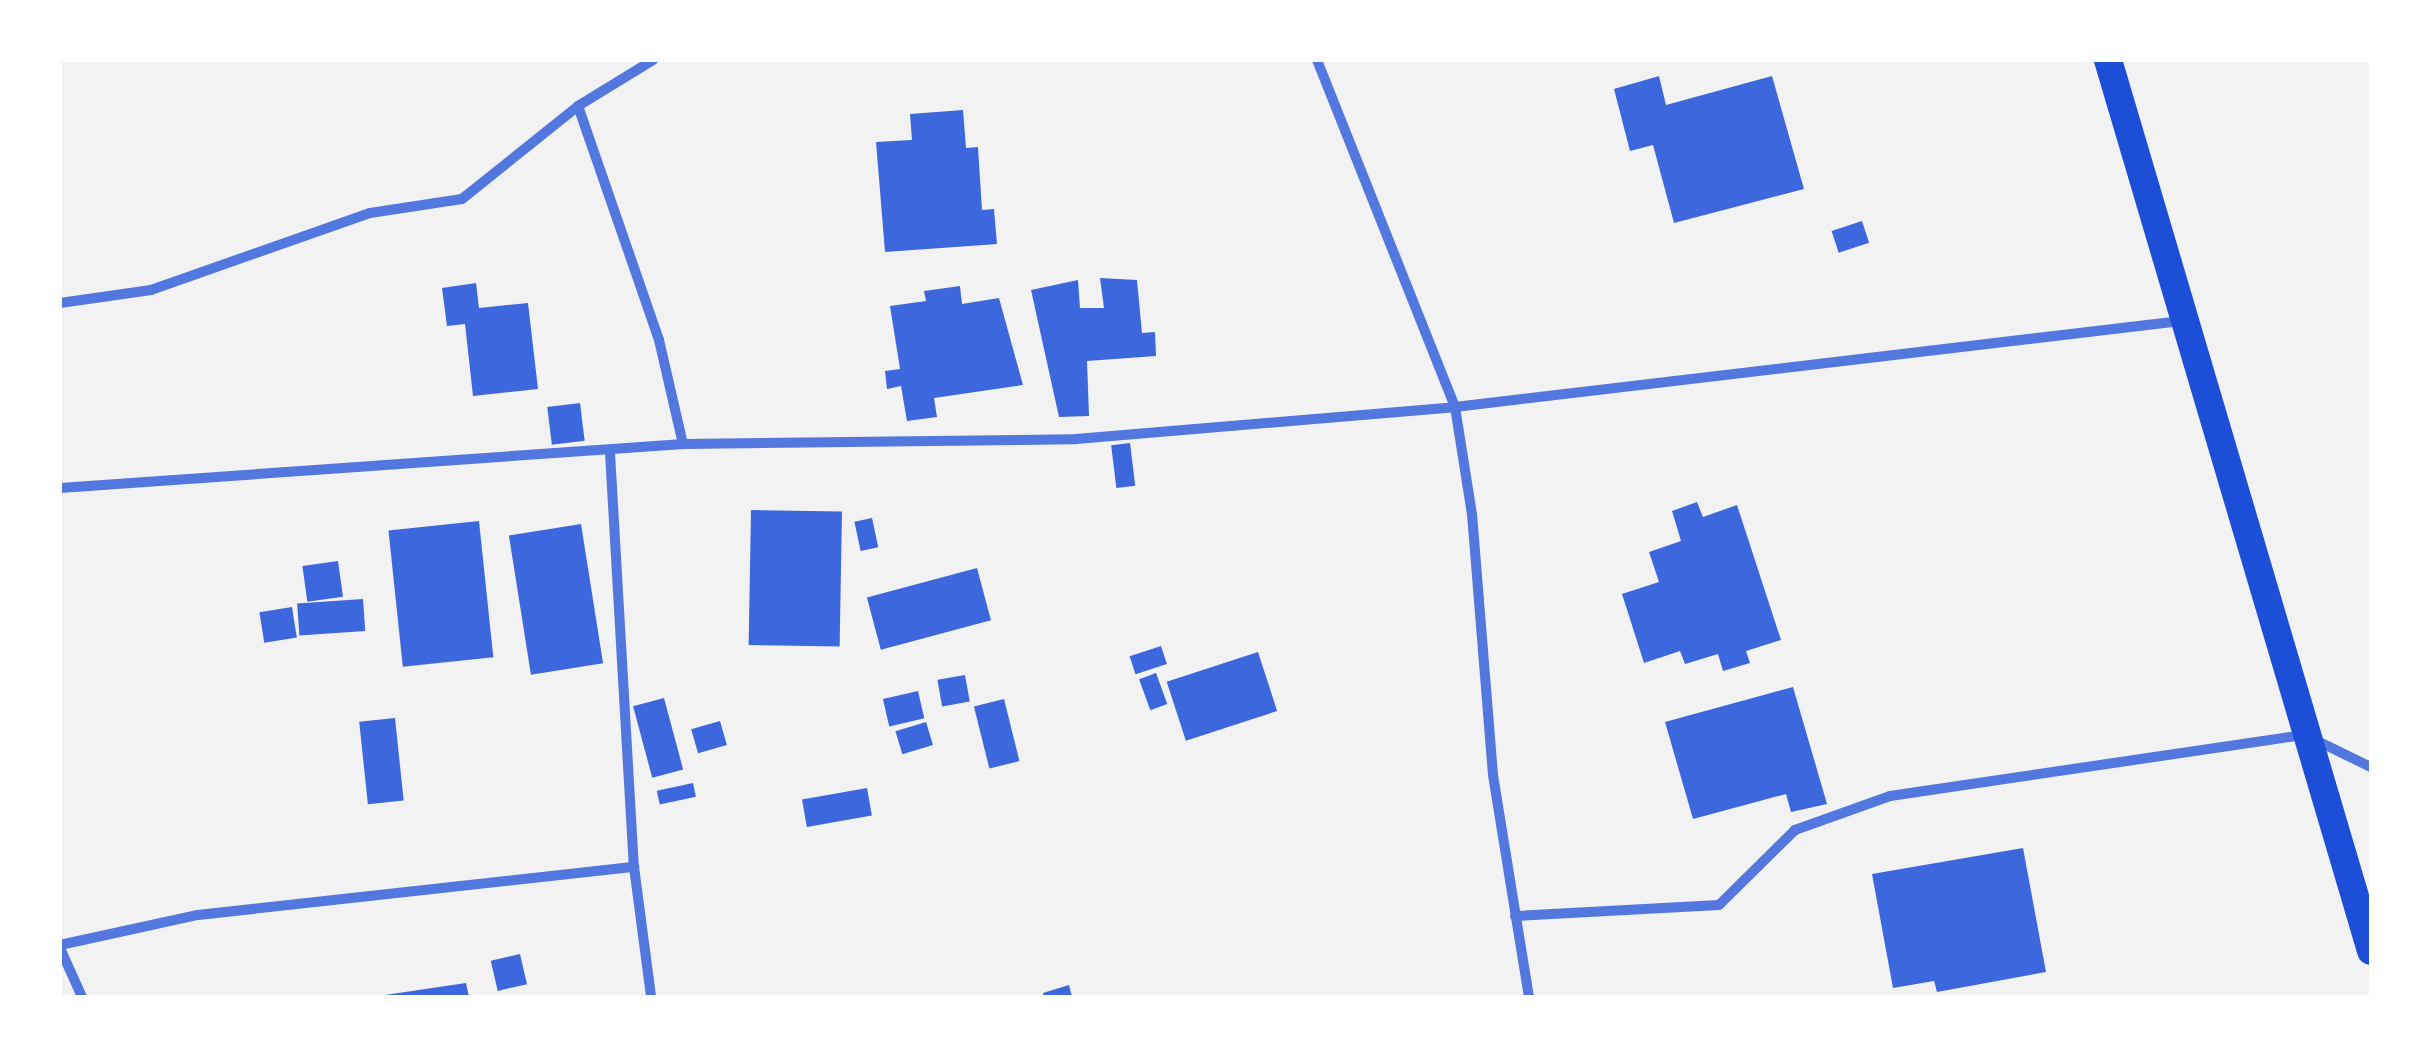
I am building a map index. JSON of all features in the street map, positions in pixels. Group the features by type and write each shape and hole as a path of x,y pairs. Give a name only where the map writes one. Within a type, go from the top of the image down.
{"highway":[{"path":"2108,60 2189,320 2305,735 2371,951"}],"street":[{"path":"60,303 167,286 370,213 462,199 578,106 654,60"},
{"path":"1317,60 1455,406 1515,916 1530,997"},
{"path":"578,106 659,340 682,444"},
{"path":"60,488 610,453 682,444 1076,438 1455,406 2189,320"},
{"path":"610,453 634,867 651,997"},
{"path":"1515,916 1719,905 1795,830 1856,804 2305,735 2371,768"},
{"path":"82,997 60,947 198,915 634,867"}],"building":[{"path":"1659,76 1666,105 1772,76 1804,189 1674,223 1653,145 1630,151 1614,89"},
{"path":"963,110 966,148 978,147 982,210 994,209 997,244 885,252 876,142 912,140 910,114"},
{"path":"1862,221 1869,243 1839,253 1832,231"},
{"path":"1100,278 1137,280 1142,333 1155,332 1156,356 1087,361 1089,416 1059,417 1031,290 1078,280 1080,308 1104,308"},
{"path":"476,283 479,308 528,303 538,389 473,396 465,324 447,326 442,288"},
{"path":"960,286 962,304 999,298 1023,385 934,398 937,417 907,421 901,386 887,389 885,371 900,369 890,306 926,301 924,291"},
{"path":"580,403 585,441 552,445 547,407"},
{"path":"1130,443 1135,486 1116,488 1111,445"},
{"path":"1697,502 1703,517 1737,505 1781,640 1746,651 1750,663 1723,671 1718,654 1685,664 1680,651 1644,663 1622,594 1659,582 1649,552 1681,541 1672,511"},
{"path":"751,510 842,512 840,647 749,645"},
{"path":"872,518 878,547 861,551 854,522"},
{"path":"479,521 493,657 403,667 388,531"},
{"path":"581,524 603,663 531,675 509,535"},
{"path":"338,561 343,597 307,602 302,566"},
{"path":"977,568 991,620 881,650 867,598"},
{"path":"363,599 365,631 299,636 297,604"},
{"path":"292,607 297,638 264,643 259,612"},
{"path":"1161,646 1167,664 1135,674 1130,656"},
{"path":"1258,652 1277,711 1186,741 1167,682"},
{"path":"1156,673 1167,704 1150,710 1139,679"},
{"path":"965,675 970,702 942,706 937,680"},
{"path":"1793,687 1827,804 1791,812 1786,794 1693,819 1665,722"},
{"path":"918,691 924,718 889,726 883,699"},
{"path":"664,698 683,769 652,778 633,706"},
{"path":"1004,699 1019,761 989,769 974,706"},
{"path":"395,718 404,801 368,804 359,722"},
{"path":"720,721 727,745 698,753 691,729"},
{"path":"926,722 933,745 902,754 895,731"},
{"path":"693,783 696,797 660,804 657,791"},
{"path":"867,788 872,816 807,827 802,799"},
{"path":"2023,848 2046,972 1937,992 1934,981 1893,988 1872,874"},
{"path":"520,954 527,984 498,991 491,961"},
{"path":"466,983 469,997 385,997 385,995"},
{"path":"1069,985 1072,997 1044,997 1043,993"}]}
